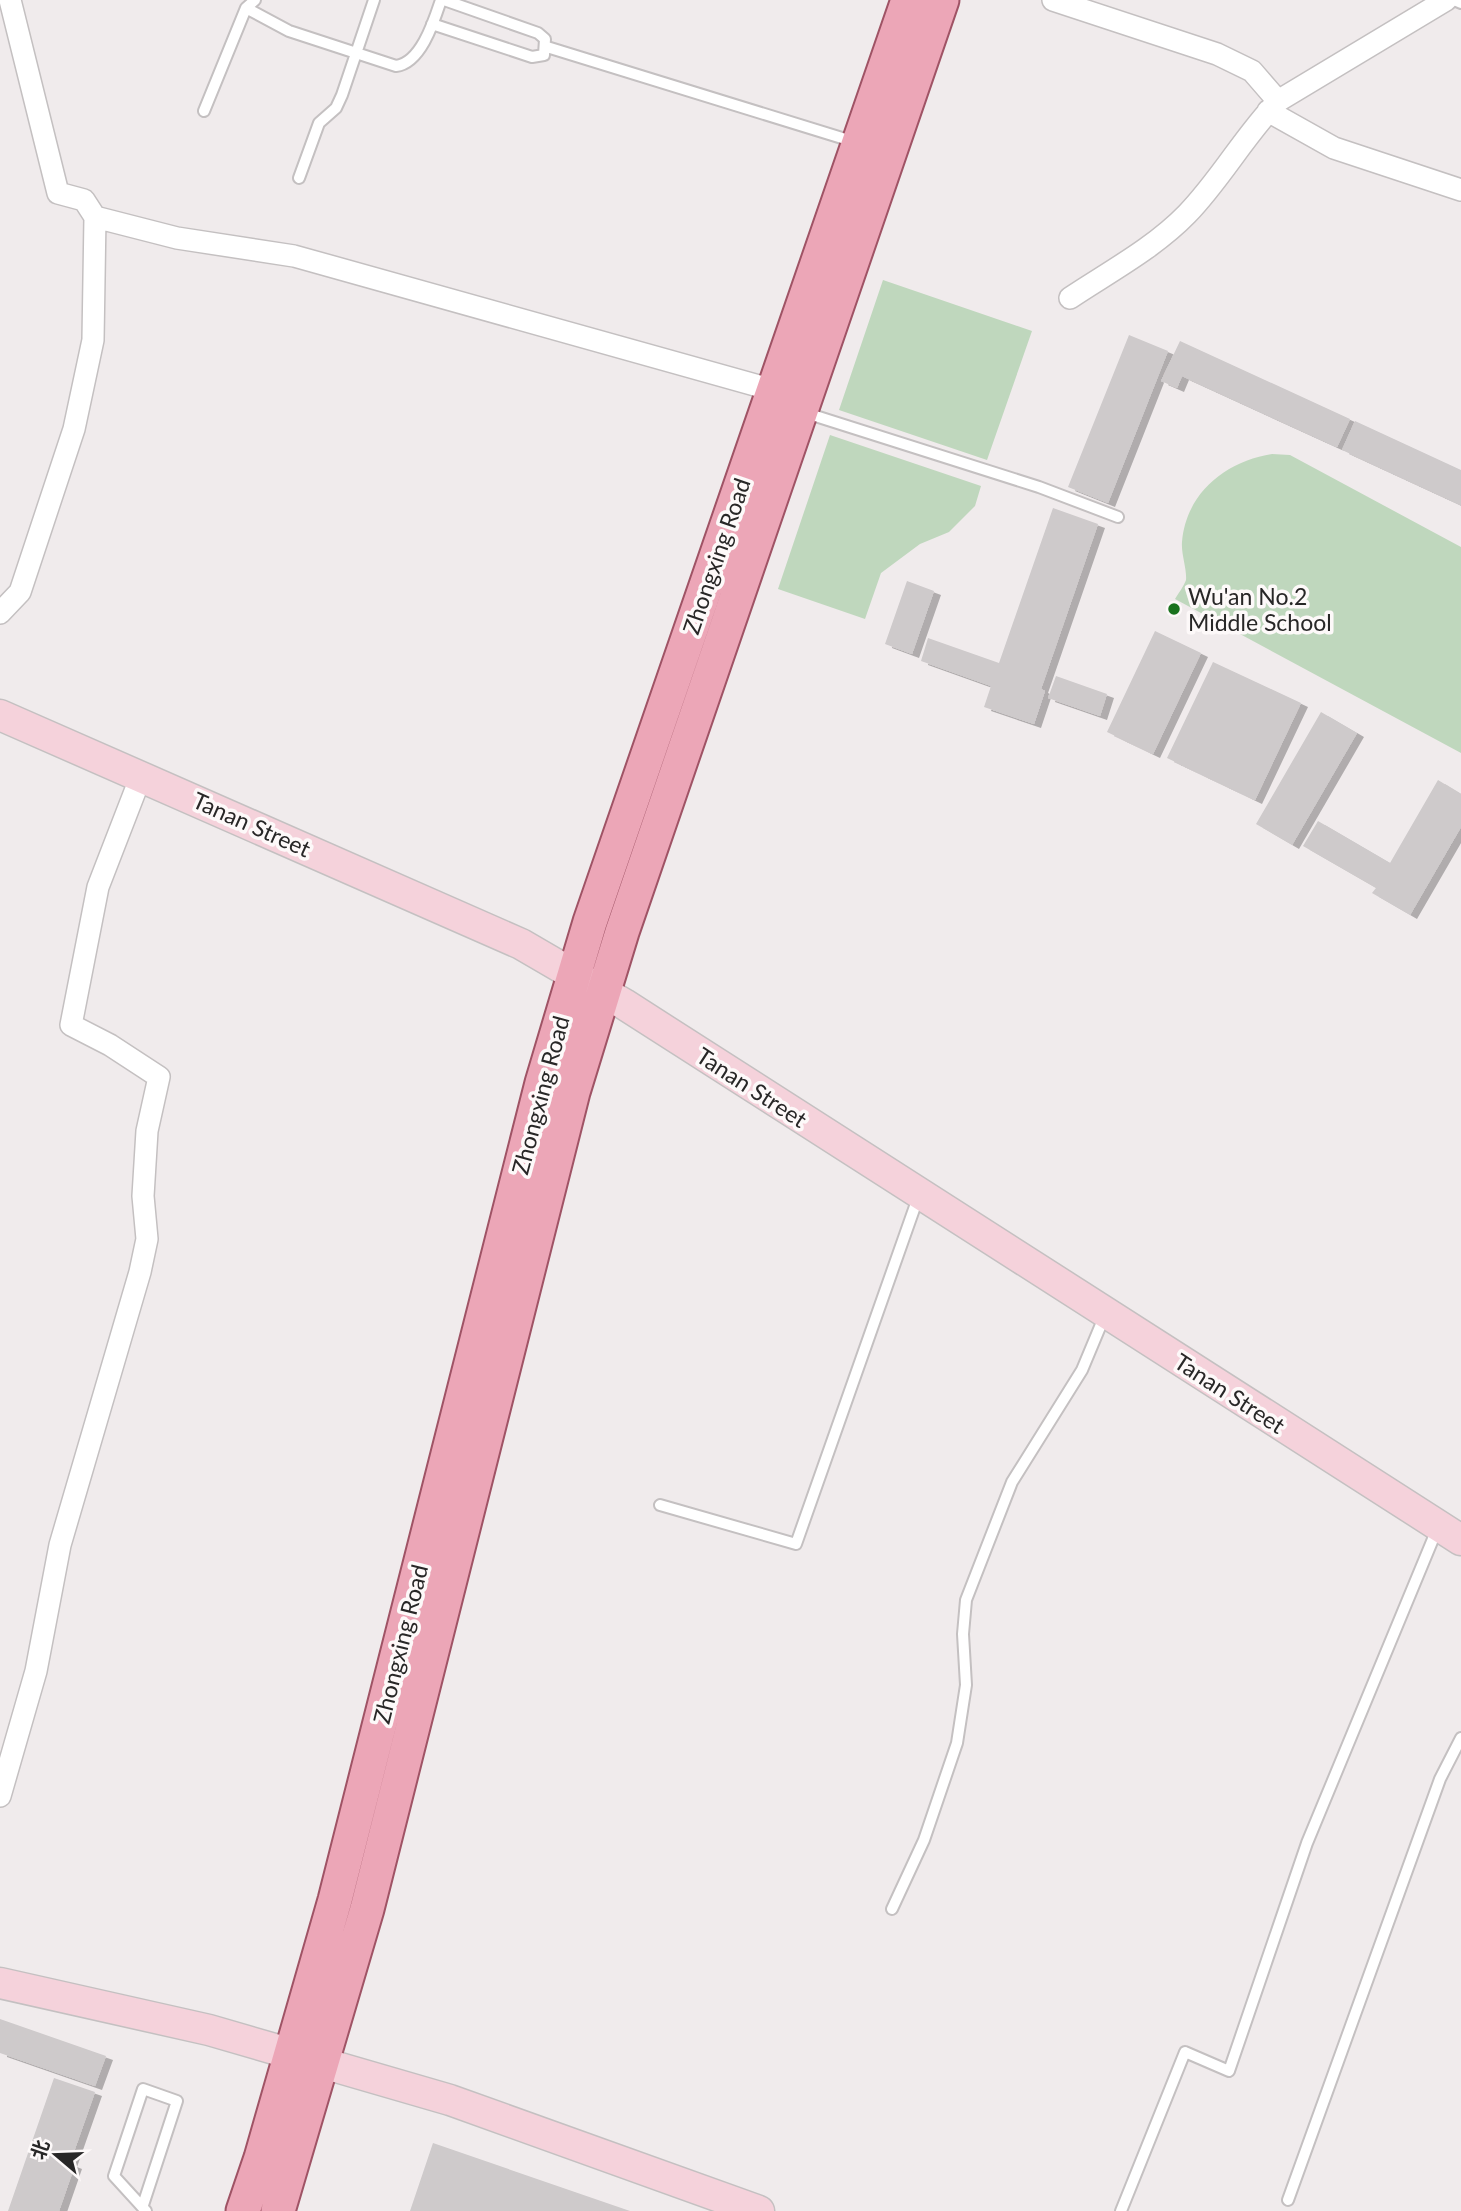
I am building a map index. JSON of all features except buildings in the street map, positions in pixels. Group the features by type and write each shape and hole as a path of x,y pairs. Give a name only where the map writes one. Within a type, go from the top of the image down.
{"main road":[{"name":"Zhongxing Road","path":"243,2211 335,1900 538,1096 575,975 908,0"},
{"name":"Zhongxing Road","path":"278,2211 370,1895 573,1092 604,992 942,0"}],"street":[{"path":"0,613 20,592 74,429 93,340 95,217 84,201 58,193 10,0"},
{"path":"1054,0 1217,54 1252,71 1273,106 1334,148 1461,190"},
{"path":"1070,298 1164,235 1187,214 1273,106 1446,0"},
{"path":"95,217 177,239 294,256 773,390"},
{"name":"Tanan Street","path":"0,715 521,944 604,992 1450,1533"},
{"path":"0,1796 36,1671 60,1545 141,1272 147,1239 143,1196 147,1131 159,1077 110,1045 71,1025 99,887 141,776"},
{"path":"0,1983 209,2030 450,2099 705,2202 759,2211"}],"lane":[{"path":"204,111 246,8 255,0"},
{"path":"299,178 319,123 336,108 374,0"},
{"path":"246,8 289,31 396,66 405,65 432,24 443,0 538,33 545,39 547,47 544,55 532,57 432,24"},
{"path":"1454,0 1461,3"},
{"path":"547,47 858,143"},
{"path":"801,412 1039,487 1118,517"},
{"path":"660,1505 796,1544 919,1194"},
{"path":"892,1909 923,1840 957,1743 966,1685 962,1633 966,1600 1012,1482 1082,1370 1106,1313"},
{"path":"1121,2211 1185,2052 1229,2071 1307,1843 1450,1533"},
{"path":"1288,2200 1440,1779 1461,1738"},
{"path":"143,2089 177,2101 144,2208 114,2176 143,2089"}],"green space":[{"path":"883,280 1032,331 987,460 839,410"},
{"path":"830,435 981,486 975,506 949,532 920,544 881,573 865,619 778,589"},
{"path":"1272,454 1290,455 1461,547 1461,753 1175,599 1186,580 1182,547 1185,524 1200,494 1224,472 1255,458"}],"place":[{"name":"Wu'an No.2 Middle School","path":"1174,609"}]}
